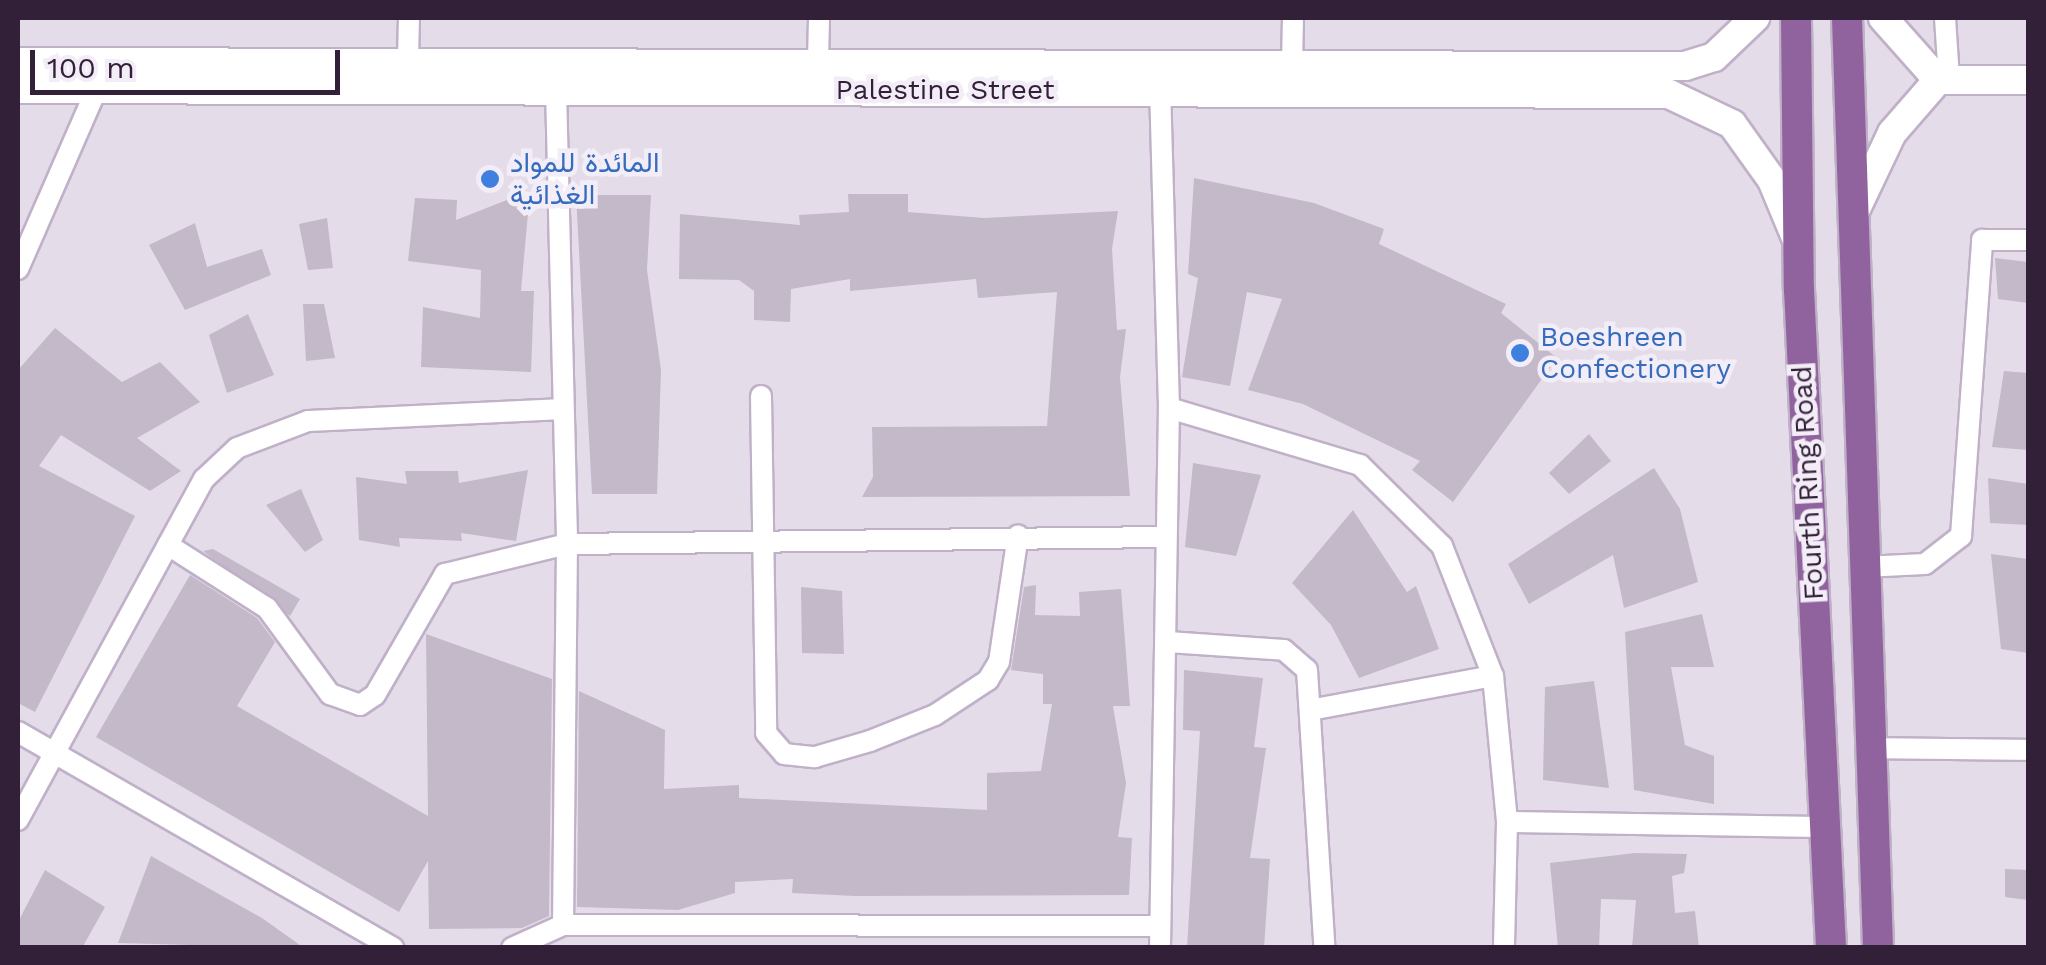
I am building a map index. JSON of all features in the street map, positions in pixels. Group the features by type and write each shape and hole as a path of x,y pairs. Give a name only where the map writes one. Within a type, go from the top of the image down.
{"main road":[{"name":"Fourth Ring Road","path":"1796,18 1798,240 1831,948"},
{"name":"Fourth Ring Road","path":"1847,18 1849,230 1878,948"}],"street":[{"path":"408,18 408,58"},
{"path":"818,60 820,18"},
{"path":"1292,64 1293,18"},
{"name":"Palestine Street","path":"18,89 98,88 298,74 408,58 1685,66 1714,57 1756,18"},
{"path":"1883,18 1943,79 2028,80"},
{"path":"1849,230 1874,164 1943,79 1945,18"},
{"name":"Palestine Street","path":"18,62 556,88 1670,94 1732,124 1772,180 1798,240"},
{"path":"18,269 98,88"},
{"path":"556,88 559,409 567,544 563,925"},
{"path":"512,948 563,925 1002,926 1160,937 1168,642 1168,408 1160,92"},
{"path":"1863,567 1925,564 1961,536 1982,240 2028,240"},
{"path":"760,396 769,536 766,734 795,757 935,715 988,680 999,662 1018,535"},
{"path":"1168,408 1323,448 1389,487 1461,578 1493,676 1506,822 1504,948"},
{"path":"18,820 168,545 218,464 285,426 559,409"},
{"path":"168,545 267,608 330,694 360,705 375,695 445,574 567,544 769,536 1165,537"},
{"path":"1168,642 1284,650 1307,670 1315,709 1324,944"},
{"path":"1315,709 1493,676"},
{"path":"18,732 393,948"},
{"path":"1870,748 2028,750"},
{"path":"1506,822 1826,827"},
{"path":"744,926 744,948"},
{"path":"1002,926 1003,948"}],"building":[{"path":"1194,178 1314,203 1384,229 1379,244 1506,304 1501,313 1557,358 1453,502 1412,470 1420,461 1303,404 1248,390 1282,299 1247,292 1230,386 1182,377 1198,278 1188,274"},
{"path":"530,191 521,291 534,291 531,372 421,367 423,307 480,318 481,270 408,261 415,198 457,200 456,220"},
{"path":"848,194 908,194 908,212 984,218 1118,211 1112,249 1117,330 1126,329 1120,377 1130,496 862,497 873,477 872,427 1047,426 1057,292 978,298 976,279 850,291 850,279 791,289 790,322 754,320 754,291 739,280 679,279 680,214 800,225 799,215 849,212"},
{"path":"576,195 651,195 647,270 661,370 657,494 592,494"},
{"path":"327,218 333,268 308,270 299,224"},
{"path":"195,223 207,267 262,249 271,275 185,310 149,245"},
{"path":"1995,258 2028,262 2028,303 1998,299"},
{"path":"303,304 324,304 335,358 306,361"},
{"path":"248,314 274,375 227,393 209,335"},
{"path":"55,328 122,382 160,362 200,402 137,438 181,471 150,491 61,435 39,466 135,516 35,712 18,703 18,370"},
{"path":"2004,371 2028,373 2028,450 1992,447"},
{"path":"1589,434 1611,461 1569,494 1549,473"},
{"path":"1193,463 1261,475 1236,556 1185,547"},
{"path":"1654,468 1680,509 1698,582 1624,608 1613,555 1529,604 1508,564"},
{"path":"528,470 516,541 461,533 462,541 399,538 400,547 359,540 356,477 407,484 405,471 458,471 459,483"},
{"path":"1988,478 2028,484 2028,525 1990,523"},
{"path":"301,489 323,540 305,552 266,505"},
{"path":"1353,510 1407,592 1416,586 1439,649 1359,678 1331,625 1292,583"},
{"path":"213,549 300,599 290,616 203,551"},
{"path":"1991,554 2028,559 2028,653 2001,649"},
{"path":"190,575 257,618 275,642 237,706 428,816 426,634 552,679 549,916 522,928 429,929 428,861 399,912 96,737"},
{"path":"1036,585 1035,615 1080,616 1079,592 1121,589 1130,706 1113,706 1126,783 1118,837 1132,838 1129,895 792,893 793,879 735,882 735,893 678,910 577,907 579,691 665,730 664,789 739,785 739,798 987,810 987,773 1041,771 1052,704 1043,704 1043,674 1011,670 1024,587"},
{"path":"801,587 842,591 844,654 802,653"},
{"path":"1702,614 1714,667 1671,667 1685,745 1714,756 1714,804 1634,790 1625,632"},
{"path":"1184,670 1263,678 1254,747 1266,748 1250,858 1270,859 1264,948 1187,948 1200,731 1183,730"},
{"path":"1594,681 1609,788 1543,780 1545,687"},
{"path":"1635,853 1687,854 1684,873 1672,876 1675,913 1695,911 1699,948 1632,948 1636,900 1601,899 1599,948 1558,948 1550,863"},
{"path":"151,856 262,918 304,948 118,943"},
{"path":"2005,869 2028,870 2028,900 2005,897"},
{"path":"45,870 105,907 82,948 18,948 18,922"}],"place":[{"name":"المائدة للمواد الغذائية","path":"490,179"},
{"name":"Boeshreen Confectionery","path":"1520,353"}]}
